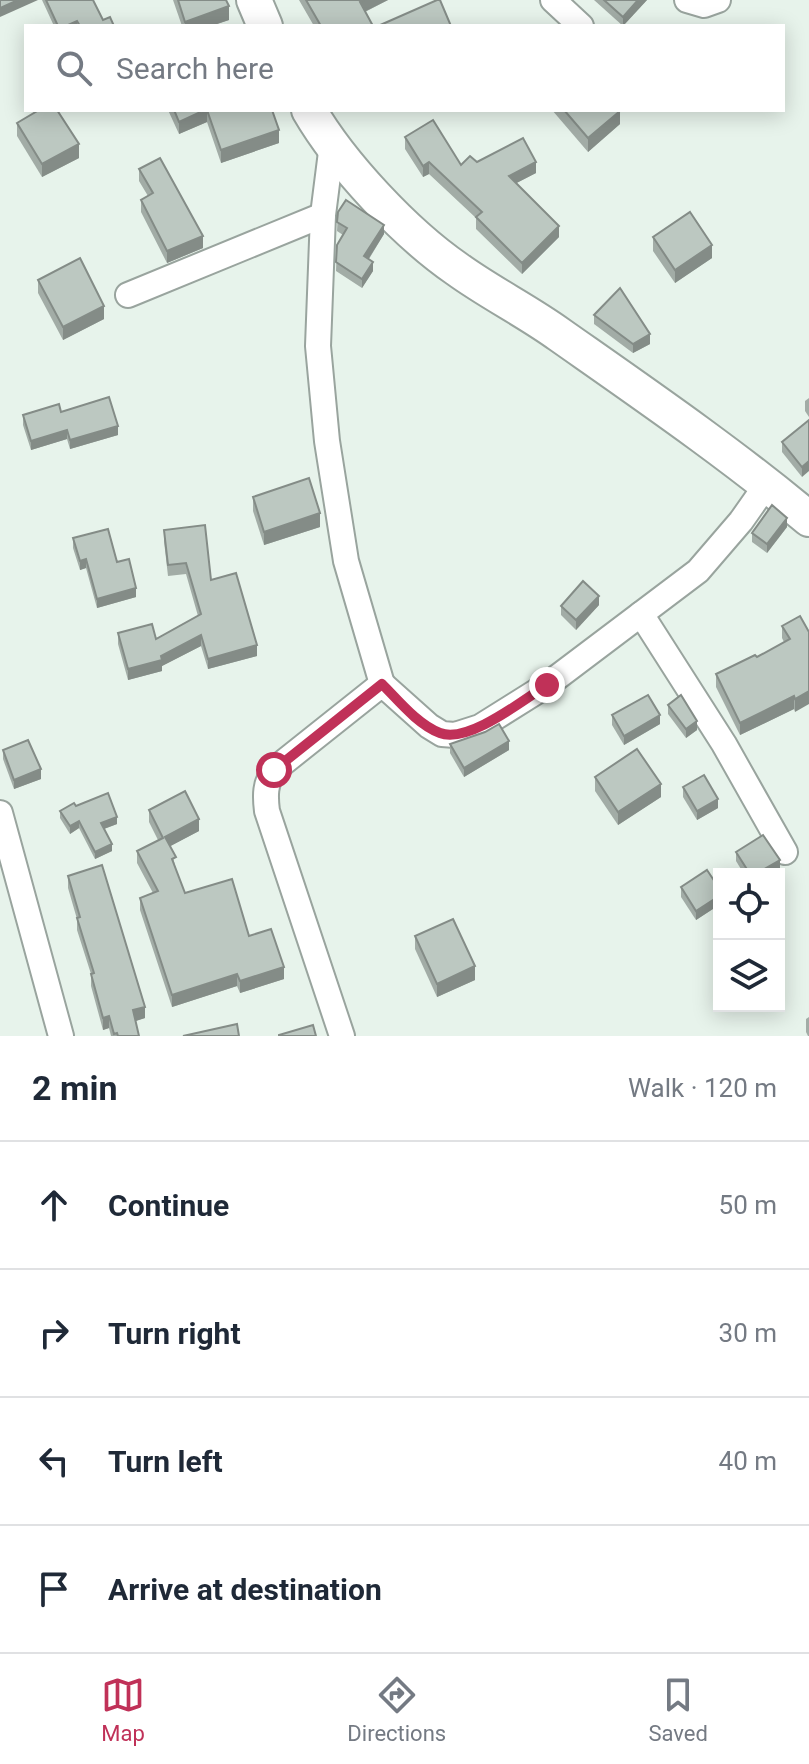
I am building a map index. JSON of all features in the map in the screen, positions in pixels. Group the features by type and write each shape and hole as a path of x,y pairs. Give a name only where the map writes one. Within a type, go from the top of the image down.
{"main road":[{"path":"254,0 264,24"},
{"path":"310,112 332,144 379,200 417,238 457,269 557,333 767,484 809,519"}],"street":[{"path":"553,0 579,24"},
{"path":"687,0 704,5 718,0"},
{"path":"332,144 323,215 318,346 327,441 346,561 382,684 429,726 442,734 455,735 480,727 547,685 698,571 741,521 767,484"},
{"path":"128,295 323,215"},
{"path":"641,614 724,744 785,852"},
{"path":"342,1036 267,811 265,792 274,770 382,684"},
{"path":"0,813 61,1036"}],"building":[{"path":"0,0 18,0 0,8"},
{"path":"46,0 93,0 103,20 110,17 113,24 79,24 77,21 57,24"},
{"path":"178,0 226,0 229,6 185,22"},
{"path":"306,0 364,0 360,2 372,24 320,24"},
{"path":"440,0 450,24 383,24"},
{"path":"604,0 638,0 623,17"},
{"path":"36,112 58,112 79,144 42,164 17,123"},
{"path":"175,112 201,112 179,122"},
{"path":"208,112 273,112 279,130 221,150"},
{"path":"566,112 619,112 588,138"},
{"path":"433,120 461,165 470,156 477,162 523,138 536,162 509,176 559,226 522,263 476,217 482,212 429,162 423,166 405,137"},
{"path":"160,158 203,236 167,251 141,200 153,193 139,169"},
{"path":"346,200 384,225 364,256 373,262 362,279 336,262 337,245 347,228 337,222 338,212"},
{"path":"690,212 712,245 675,270 653,237"},
{"path":"80,258 104,306 63,327 38,280"},
{"path":"620,288 650,334 633,344 594,315"},
{"path":"109,397 118,426 70,440 67,430 31,441 23,415 59,404 61,412"},
{"path":"809,420 809,461 802,467 782,442"},
{"path":"309,478 320,513 264,532 253,497"},
{"path":"772,505 787,518 767,544 752,533"},
{"path":"205,525 211,580 236,573 257,645 208,659 201,635 161,656 162,660 128,669 118,633 152,624 156,639 201,614 186,563 168,565 164,530"},
{"path":"108,529 117,562 129,559 136,588 97,599 86,559 80,561 73,538"},
{"path":"583,581 599,596 576,620 561,606"},
{"path":"800,616 809,632 809,691 740,723 716,674 790,639 782,626"},
{"path":"648,695 660,715 624,736 612,715"},
{"path":"681,695 697,721 686,729 668,705"},
{"path":"499,724 509,741 464,768 450,744"},
{"path":"28,740 41,769 14,780 3,750"},
{"path":"637,749 661,784 618,812 595,777"},
{"path":"704,775 718,799 697,811 683,787"},
{"path":"185,791 199,819 165,837 176,857 172,859 185,893 232,879 249,936 271,929 284,967 240,981 237,974 172,995 140,898 158,891 137,851 163,838 149,810"},
{"path":"108,793 117,817 101,823 112,844 95,852 79,821 70,826 60,811 74,803 76,806"},
{"path":"763,835 780,860 766,868 746,868 736,852"},
{"path":"102,865 145,1007 133,1010 139,1036 114,1034 109,1016 103,1018 91,974 94,973 77,918 80,917 68,876"},
{"path":"707,870 713,879 713,900 696,911 681,887"},
{"path":"453,919 475,966 437,984 415,936"},
{"path":"237,1024 239,1036 183,1036"},
{"path":"313,1025 316,1036 279,1036 279,1035"}],"route":[{"path":"274,770 382,684 429,726 442,734 455,735 480,727 547,685"}]}
